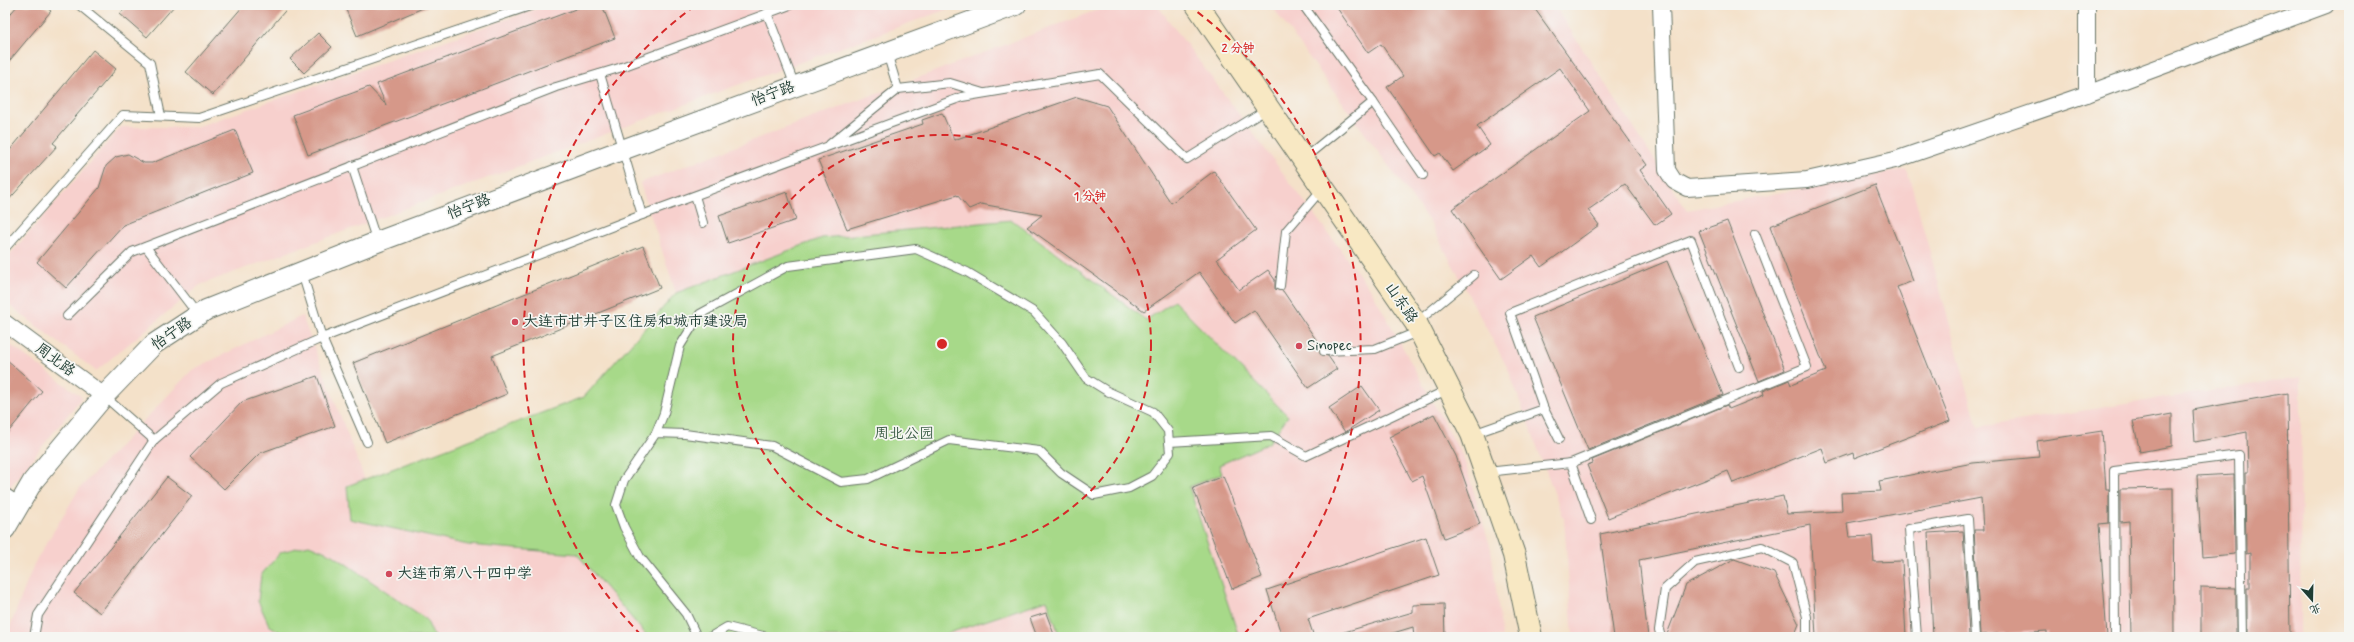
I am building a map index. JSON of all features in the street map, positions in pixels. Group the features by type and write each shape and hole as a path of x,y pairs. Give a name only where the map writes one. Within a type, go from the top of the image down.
{"main road":[{"name":"山东路","path":"1197,5 1418,327 1472,434 1514,555 1531,637"}],"street":[{"name":"怡宁路","path":"5,529 13,497 33,481 104,396 154,344 198,315 377,242 1014,5"},
{"path":"1661,5 1667,170 1674,181 1687,188 1807,180 1895,160 2087,94 2324,5"},
{"path":"2087,5 2087,94"},
{"name":"周北路","path":"5,323 104,396"}],"lane":[{"path":"79,5 150,63 161,116"},
{"path":"5,248 123,115 199,118 533,5"},
{"path":"67,316 132,252 556,87 600,74 790,5"},
{"path":"1303,5 1424,175"},
{"path":"767,13 795,86"},
{"path":"887,52 898,89"},
{"path":"600,74 642,216"},
{"path":"34,637 38,615 154,440 221,383 322,338 695,196 962,97 1100,74 1187,159 1268,108"},
{"path":"825,148 898,89 950,83 984,94"},
{"path":"1303,160 1373,102"},
{"path":"352,166 377,242"},
{"path":"1280,286 1286,231 1322,188"},
{"path":"695,196 703,223"},
{"path":"1484,472 1571,463 1807,368 1755,234"},
{"path":"1559,439 1544,409 1510,313 1691,240 1739,367"},
{"path":"146,247 198,315"},
{"path":"656,433 685,434 772,446 841,482 868,478 949,440 1039,451 1061,473 1094,495 1129,488 1152,476 1170,453 1168,431 1153,412 1086,378 1062,343 1034,312 967,272 916,249 788,266 700,314 680,346 664,413 656,433 624,480 616,505 624,527 640,557 686,614 697,637"},
{"path":"302,272 322,338 367,442"},
{"path":"1324,351 1375,349 1418,327 1474,275"},
{"path":"1169,442 1271,436 1306,456 1449,389"},
{"path":"104,396 154,440"},
{"path":"1472,434 1544,409"},
{"path":"2116,637 2114,471 2239,455 2242,637"},
{"path":"1571,463 1591,520"},
{"path":"1918,637 1909,529 1968,520 1975,637"},
{"path":"1661,637 1659,630 1665,589 1694,562 1762,547 1793,563 1807,618 1807,637"},
{"path":"710,637 728,627 767,637"}],"shaded area":[{"path":"548,5 959,5 721,91 200,285 96,371 5,302 5,260 121,127 196,127"},
{"path":"1110,5 1157,5 1373,293 1464,459 1491,549 1502,637 1239,637 1189,487 1222,474 1219,465 1269,443 1146,320 1011,220 822,238 676,293 640,183"},
{"path":"1271,5 1554,5 1687,210 1907,169 1978,427 2301,377 2300,637 1573,637 1564,519 1508,369 1431,224"},
{"path":"302,316 365,480 347,487 468,545 577,554 648,637 6,637 34,564 79,489 192,370"},
{"path":"5,341 82,397 5,493"},
{"path":"1047,599 1060,637 937,637"}],"green space":[{"name":"周北公园","path":"1012,220 1146,320 1174,301 1288,416 1269,443 1219,465 1222,474 1189,487 1239,637 1060,637 1047,600 937,637 648,637 577,554 468,545 350,519 347,486 584,397 676,293 822,238"},
{"path":"309,545 333,555 426,619 434,637 287,637 269,625 258,601 261,575 281,552"}],"building":[{"path":"18,5 43,5 51,11 5,66 5,20"},
{"path":"128,5 175,5 147,37 120,14"},
{"path":"244,5 290,5 213,95 186,72"},
{"path":"344,5 430,5 357,36"},
{"path":"586,5 602,5 615,38 308,155 293,115 369,87 386,105 377,84"},
{"path":"1335,5 1532,5 1647,165 1640,170 1671,214 1655,225 1625,184 1588,210 1599,225 1541,267 1533,256 1501,279 1452,209 1590,111 1560,68 1477,126 1490,145 1453,171 1440,153 1435,156 1387,87 1403,76 1381,44 1368,53"},
{"path":"318,33 332,47 304,73 290,59"},
{"path":"93,50 116,69 53,143 57,146 5,204 5,156"},
{"path":"1077,97 1107,106 1171,203 1214,171 1256,230 1217,259 1239,290 1268,270 1275,280 1275,289 1283,291 1321,347 1320,354 1328,356 1337,369 1308,388 1254,310 1235,323 1199,272 1144,311 1027,227 1042,215 981,204 969,209 957,195 847,229 818,160 923,124 922,120 942,113 954,140"},
{"path":"235,130 253,173 123,225 66,288 37,262 99,188 106,166 116,157 128,154 144,163 152,163"},
{"path":"1875,185 1913,281 1897,287 1950,421 1854,458 1853,453 1827,463 1822,448 1733,483 1728,471 1608,518 1587,465 1593,463 1592,460 1727,405 1729,409 1764,395 1763,391 1789,380 1791,385 1826,371 1770,226"},
{"path":"787,192 796,220 728,243 719,216"},
{"path":"1727,221 1785,370 1759,381 1699,231"},
{"name":"大连市甘井子区住房和城市建设局","path":"643,246 660,288 492,356 507,394 385,443 353,363"},
{"path":"1667,261 1723,395 1588,450 1533,317"},
{"path":"5,358 42,391 5,436"},
{"path":"317,376 335,426 260,453 224,489 190,457 242,402"},
{"path":"1362,386 1379,410 1345,432 1329,408"},
{"path":"2287,393 2290,637 2247,637 2247,588 2250,588 2250,553 2246,554 2245,473 2248,473 2247,432 2195,442 2193,410"},
{"path":"1434,414 1456,456 1480,524 1444,538 1422,476 1412,481 1389,437"},
{"path":"2172,414 2172,446 2140,452 2133,421"},
{"path":"2102,431 2106,489 2109,489 2109,523 2099,524 2107,637 2047,637 2047,631 1980,635 1974,530 1983,530 1981,498 1847,523 1849,537 1872,536 1874,562 1902,561 1906,637 1816,637 1810,525 1639,560 1648,637 1614,637 1600,534 1783,496 1787,514 1842,511 1841,493 1881,491 1879,481 1973,463 2039,457 2037,441"},
{"path":"2234,474 2235,554 2202,557 2197,476"},
{"path":"1223,476 1262,577 1232,589 1193,488"},
{"path":"167,477 192,496 100,613 74,593"},
{"path":"2173,488 2174,637 2131,637 2129,521 2120,522 2120,489"},
{"path":"1963,531 1969,636 1933,637 1928,533"},
{"path":"1426,537 1439,575 1308,619 1314,637 1282,637 1267,590"},
{"path":"1734,559 1774,573 1799,624 1794,637 1666,637 1686,585"},
{"path":"2201,587 2236,588 2236,637 2201,637"},
{"path":"1444,604 1445,637 1414,637 1413,627 1380,637 1342,637 1341,633 1413,612 1413,605"},
{"path":"1046,613 1055,637 1037,637 1030,618"}],"place":[{"name":"大连市甘井子区住房和城市建设局","path":"515,322"},
{"name":"Sinopec","path":"1299,346"},
{"name":"大连市第八十四中学","path":"389,574"}]}
